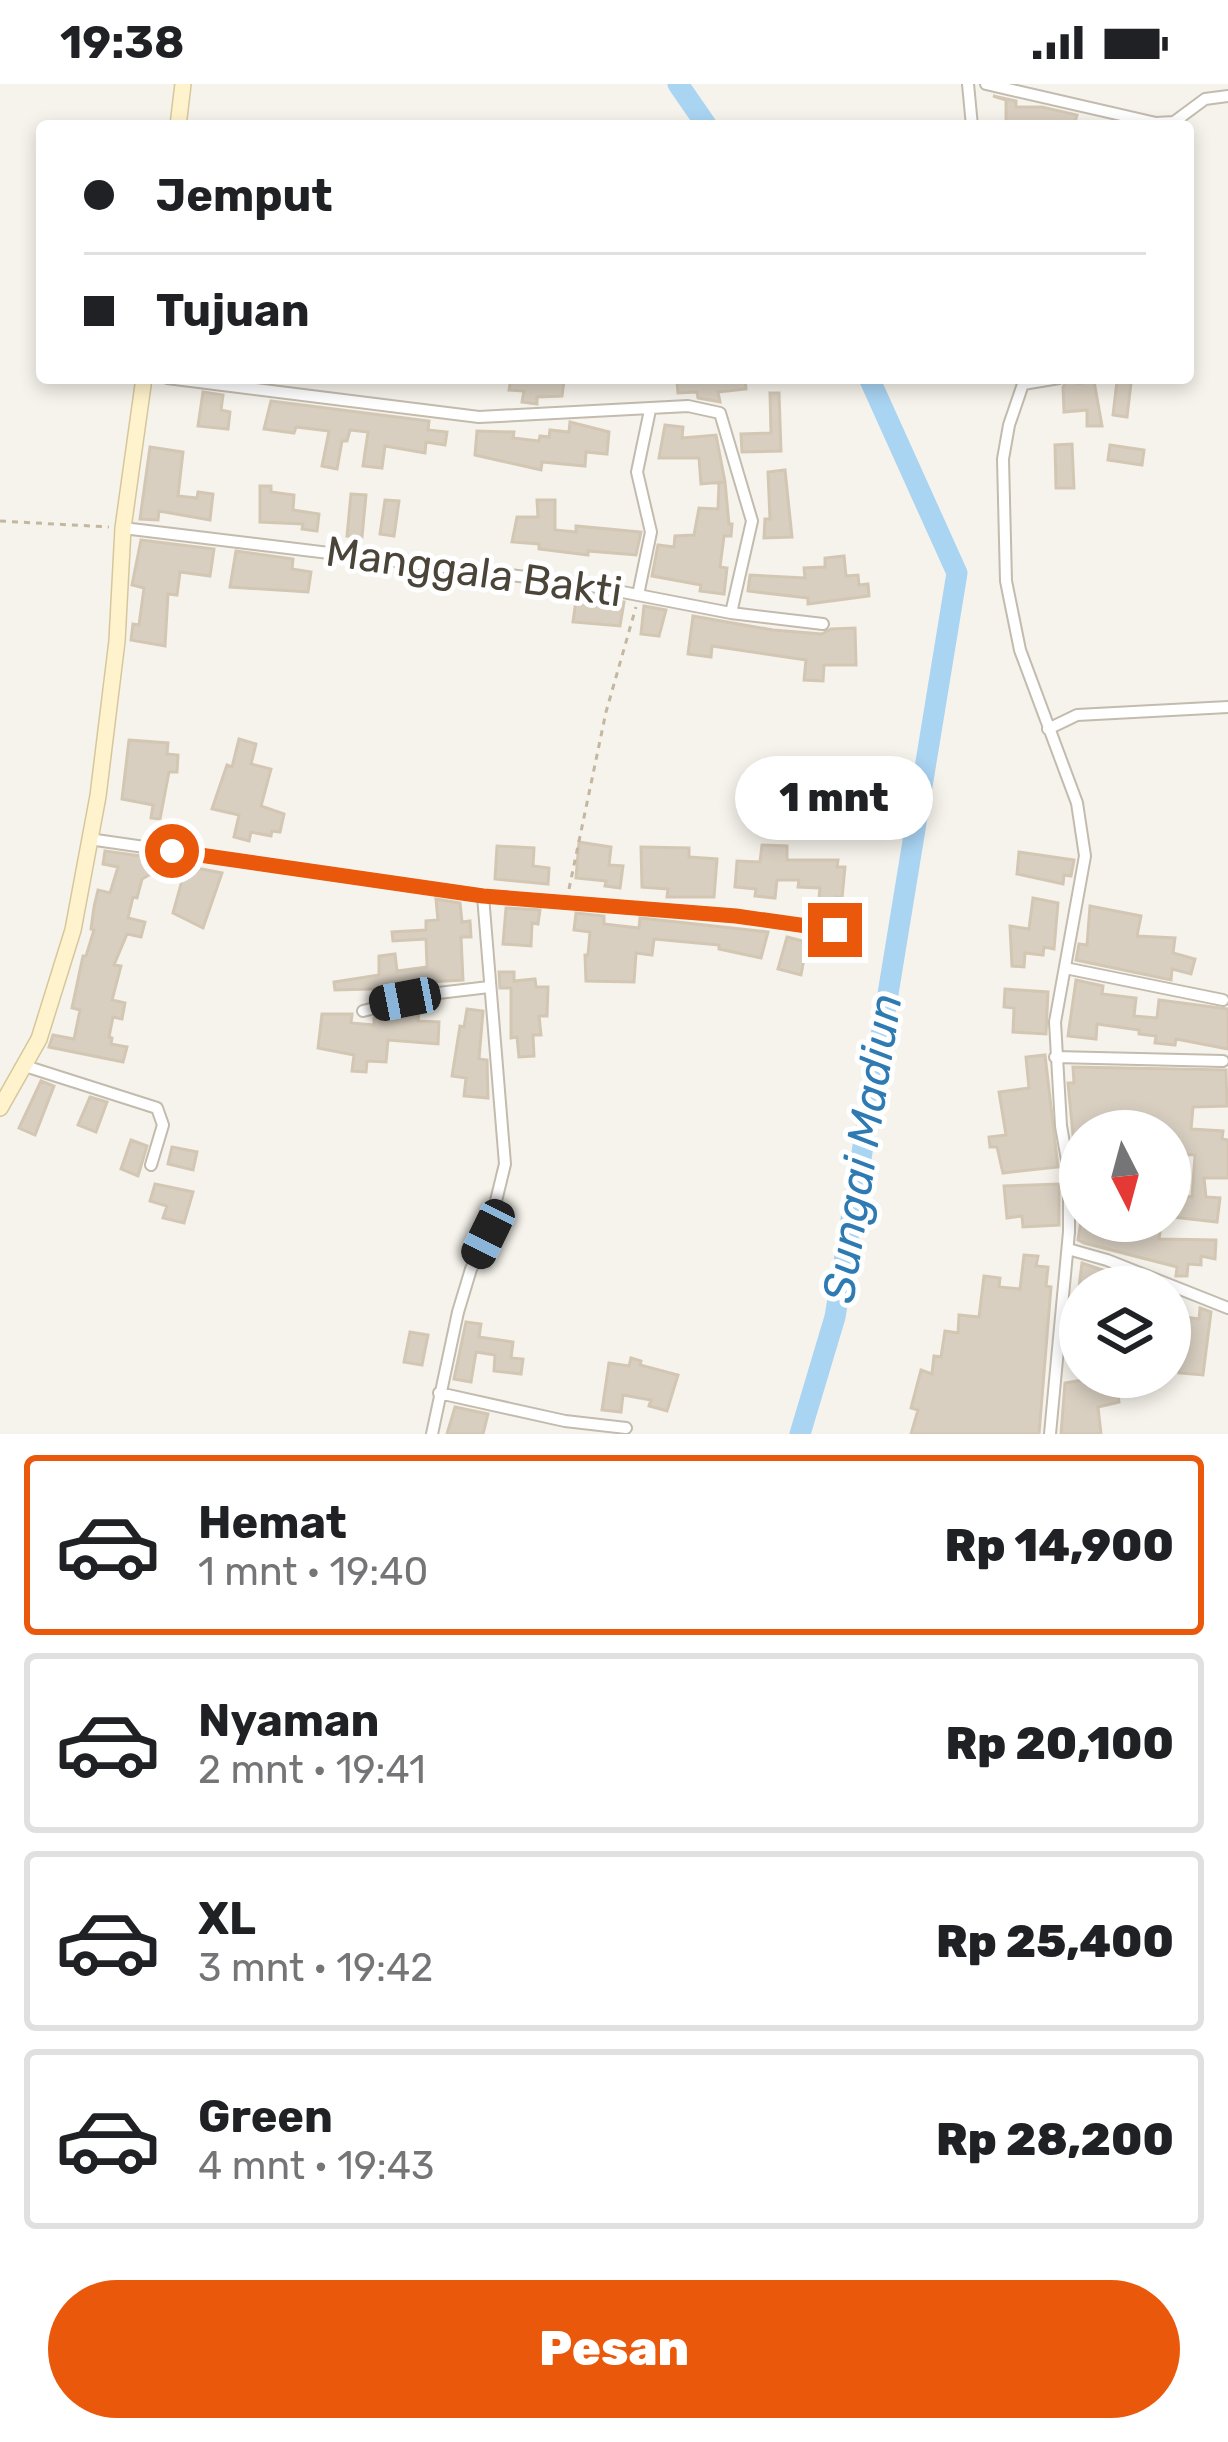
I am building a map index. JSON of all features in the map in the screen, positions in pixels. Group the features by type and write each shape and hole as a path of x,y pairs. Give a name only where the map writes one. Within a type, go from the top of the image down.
{"street":[{"path":"179,120 183,84"},
{"path":"968,84 971,120"},
{"path":"986,84 1143,120"},
{"path":"1176,120 1199,101 1228,96"},
{"path":"0,1108 51,1007 73,930 117,641 123,528 143,384"},
{"path":"214,384 478,417 688,406 720,413 752,521 731,613"},
{"path":"1021,384 1004,459 1006,581 1020,650 1083,829 1084,856 1055,1022 1064,1110"},
{"path":"638,595 651,532 637,472 650,410"},
{"name":"Manggala Bakti","path":"123,528 299,547 823,624"},
{"path":"1048,729 1077,716 1228,707"},
{"path":"89,838 483,896 736,916 835,930"},
{"path":"432,1434 458,1312 488,1234 506,1164 483,896"},
{"path":"1065,968 1223,1000"},
{"path":"363,1011 430,994 490,987"},
{"path":"1055,1057 1223,1061"},
{"path":"25,1066 158,1108 163,1125 152,1165"},
{"path":"1050,1434 1069,1242"},
{"path":"1068,1249 1228,1308"},
{"path":"439,1393 565,1421 626,1428"}],"path":[{"path":"0,521 123,528"},
{"path":"566,902 606,712 638,595"}],"building":[{"path":"993,96 1016,101 1016,107 1077,115 1076,120 1006,120 1006,100"},
{"path":"510,384 564,384 562,396 537,397 537,404 522,402 524,391 509,390"},
{"path":"677,384 746,384 746,389 718,392 720,402 698,398 697,392 678,393"},
{"path":"1095,384 1102,426 1087,426 1087,410 1064,412 1063,387"},
{"path":"1117,384 1131,384 1127,417 1113,415"},
{"path":"203,392 223,395 221,410 230,412 228,429 198,426"},
{"path":"770,393 779,393 781,451 742,452 741,434 771,433"},
{"path":"271,401 429,421 428,430 447,432 445,445 426,442 425,453 385,446 382,468 363,466 368,432 350,430 347,441 342,441 337,469 322,466 329,431 264,429"},
{"path":"570,422 609,432 607,454 586,452 585,466 542,462 541,470 475,455 477,431 514,432 513,438 539,441 540,436 549,437 550,430 569,432"},
{"path":"665,425 683,427 682,438 716,435 725,482 701,484 699,458 659,458"},
{"path":"1072,444 1074,488 1056,488 1055,445"},
{"path":"1110,445 1144,450 1142,465 1108,460"},
{"path":"150,447 183,452 178,496 213,494 210,520 159,511 158,520 140,519"},
{"path":"785,470 792,537 764,538 765,519 770,519 768,472"},
{"path":"725,482 732,524 731,536 724,536 720,567 727,568 724,594 652,576 658,545 674,547 675,536 694,535 699,508 718,509 719,483"},
{"path":"260,486 294,495 293,510 319,514 317,531 302,529 303,524 260,522"},
{"path":"351,494 366,495 362,537 347,536"},
{"path":"385,500 399,501 394,536 380,534"},
{"path":"537,500 555,500 555,530 576,532 576,526 641,532 636,555 588,551 588,555 512,542 517,517 538,517"},
{"path":"141,540 214,549 210,576 180,572 177,595 168,594 165,646 131,640 133,624 139,625 144,588 132,585"},
{"path":"236,551 293,559 292,569 311,572 308,592 230,587"},
{"path":"844,556 846,576 858,575 859,585 868,584 869,596 808,604 808,598 748,591 750,575 805,578 804,568 825,567 825,558"},
{"path":"577,593 624,602 620,626 573,622"},
{"path":"644,606 666,610 659,636 641,634"},
{"path":"693,616 822,634 855,628 856,665 824,665 823,681 804,680 806,660 712,646 711,657 688,654"},
{"path":"239,739 256,744 251,764 271,769 261,806 284,814 280,832 272,831 271,836 251,832 249,841 234,837 239,815 212,809"},
{"path":"129,740 168,743 167,754 178,755 177,772 169,772 160,819 151,818 153,805 122,799"},
{"path":"579,842 611,847 609,865 623,866 620,888 605,886 606,881 576,878"},
{"path":"762,845 787,846 787,860 838,860 837,867 845,867 842,898 836,897 834,911 818,909 820,888 798,887 799,880 777,880 775,898 755,896 756,889 735,887 737,861 760,862"},
{"path":"497,846 534,848 533,866 549,868 548,884 495,879"},
{"path":"641,847 689,848 689,857 717,859 714,897 667,897 668,889 642,887"},
{"path":"105,851 155,858 151,874 142,879 137,898 133,897 128,918 145,922 141,937 127,934 114,965 121,966 112,1000 125,1003 122,1019 113,1017 109,1037 111,1044 127,1047 123,1062 49,1047 53,1035 74,1039 80,1010 72,1008 94,930 98,890 110,893 118,867 103,864"},
{"path":"1019,852 1074,860 1071,876 1064,875 1063,884 1017,874"},
{"path":"186,866 222,873 203,928 173,913"},
{"path":"1033,898 1058,903 1054,949 1044,947 1043,955 1025,953 1024,967 1012,966 1010,926 1029,929"},
{"path":"436,899 460,903 462,922 470,921 471,937 461,937 463,980 408,983 408,988 335,990 334,982 379,975 379,956 395,954 397,971 427,967 426,939 393,941 392,932 426,930 426,921 438,920"},
{"path":"1090,906 1141,916 1137,936 1175,938 1173,953 1195,959 1191,974 1172,969 1171,980 1076,960 1079,944 1087,945"},
{"path":"506,908 540,910 538,924 532,923 531,946 503,944"},
{"path":"576,913 604,916 604,924 639,928 640,918 768,932 761,958 719,949 719,945 654,939 652,955 636,953 634,982 586,981 590,932 574,930"},
{"path":"787,937 807,942 801,975 778,969"},
{"path":"499,972 514,972 514,981 535,979 536,987 548,987 547,1016 539,1016 541,1035 533,1035 534,1056 519,1057 517,1037 511,1038 511,988 500,988"},
{"path":"1076,980 1103,986 1102,994 1136,998 1134,1016 1157,1018 1159,1000 1228,1009 1228,1049 1176,1039 1175,1045 1155,1043 1156,1036 1139,1034 1139,1030 1097,1024 1096,1039 1068,1036"},
{"path":"1005,989 1048,992 1046,1034 1013,1032 1014,1008 1004,1007"},
{"path":"467,1009 483,1011 479,1059 487,1060 488,1098 464,1096 466,1078 452,1076"},
{"path":"407,1010 419,1011 418,1021 439,1022 438,1044 388,1040 386,1062 367,1061 366,1072 352,1071 354,1055 318,1048 322,1014 352,1014 351,1023 374,1025 374,1018 402,1017"},
{"path":"1045,1055 1058,1167 1003,1173 997,1147 990,1147 989,1137 1006,1135 999,1092 1029,1088 1026,1057"},
{"path":"1073,1067 1226,1070 1227,1106 1193,1107 1191,1129 1191,1110 1071,1110 1068,1083 1074,1083"},
{"path":"41,1081 54,1086 35,1135 19,1128"},
{"path":"90,1097 107,1102 96,1132 78,1125"},
{"path":"1191,1129 1223,1131 1222,1139 1228,1140 1228,1178 1204,1178 1206,1197 1220,1198 1217,1222 1191,1219 1195,1155 1191,1155"},
{"path":"131,1140 147,1146 138,1176 121,1169"},
{"path":"172,1147 197,1152 193,1170 168,1164"},
{"path":"155,1184 193,1192 184,1223 163,1218 167,1206 150,1201"},
{"path":"1059,1184 1059,1225 1023,1227 1022,1216 1007,1218 1004,1186"},
{"path":"1216,1240 1215,1259 1201,1256 1201,1265 1188,1266 1084,1243"},
{"path":"1024,1255 1038,1256 1036,1266 1048,1267 1046,1286 1051,1287 1039,1434 911,1434 918,1410 911,1408 921,1370 932,1374 934,1356 941,1357 945,1331 958,1333 959,1315 979,1317 984,1276 1000,1278 999,1287 1020,1289"},
{"path":"1200,1308 1211,1312 1203,1375 1191,1374 1191,1318 1199,1319"},
{"path":"466,1322 481,1324 479,1337 513,1342 511,1358 523,1359 521,1374 494,1371 495,1355 476,1352 471,1382 454,1379"},
{"path":"410,1332 428,1335 422,1365 404,1362"},
{"path":"631,1358 678,1375 667,1411 649,1406 651,1400 623,1395 621,1412 602,1410 609,1363 629,1366"},
{"path":"1064,1398 1119,1398 1119,1402 1098,1407 1101,1434 1061,1434"},
{"path":"455,1407 488,1414 483,1434 447,1434"}],"waterway":[{"name":"Sungai Madiun","path":"678,84 703,120"},
{"name":"Sungai Madiun","path":"800,1434 835,1317 957,573 872,384"}],"route":[{"path":"172,851 483,896 736,916 835,930"}]}
